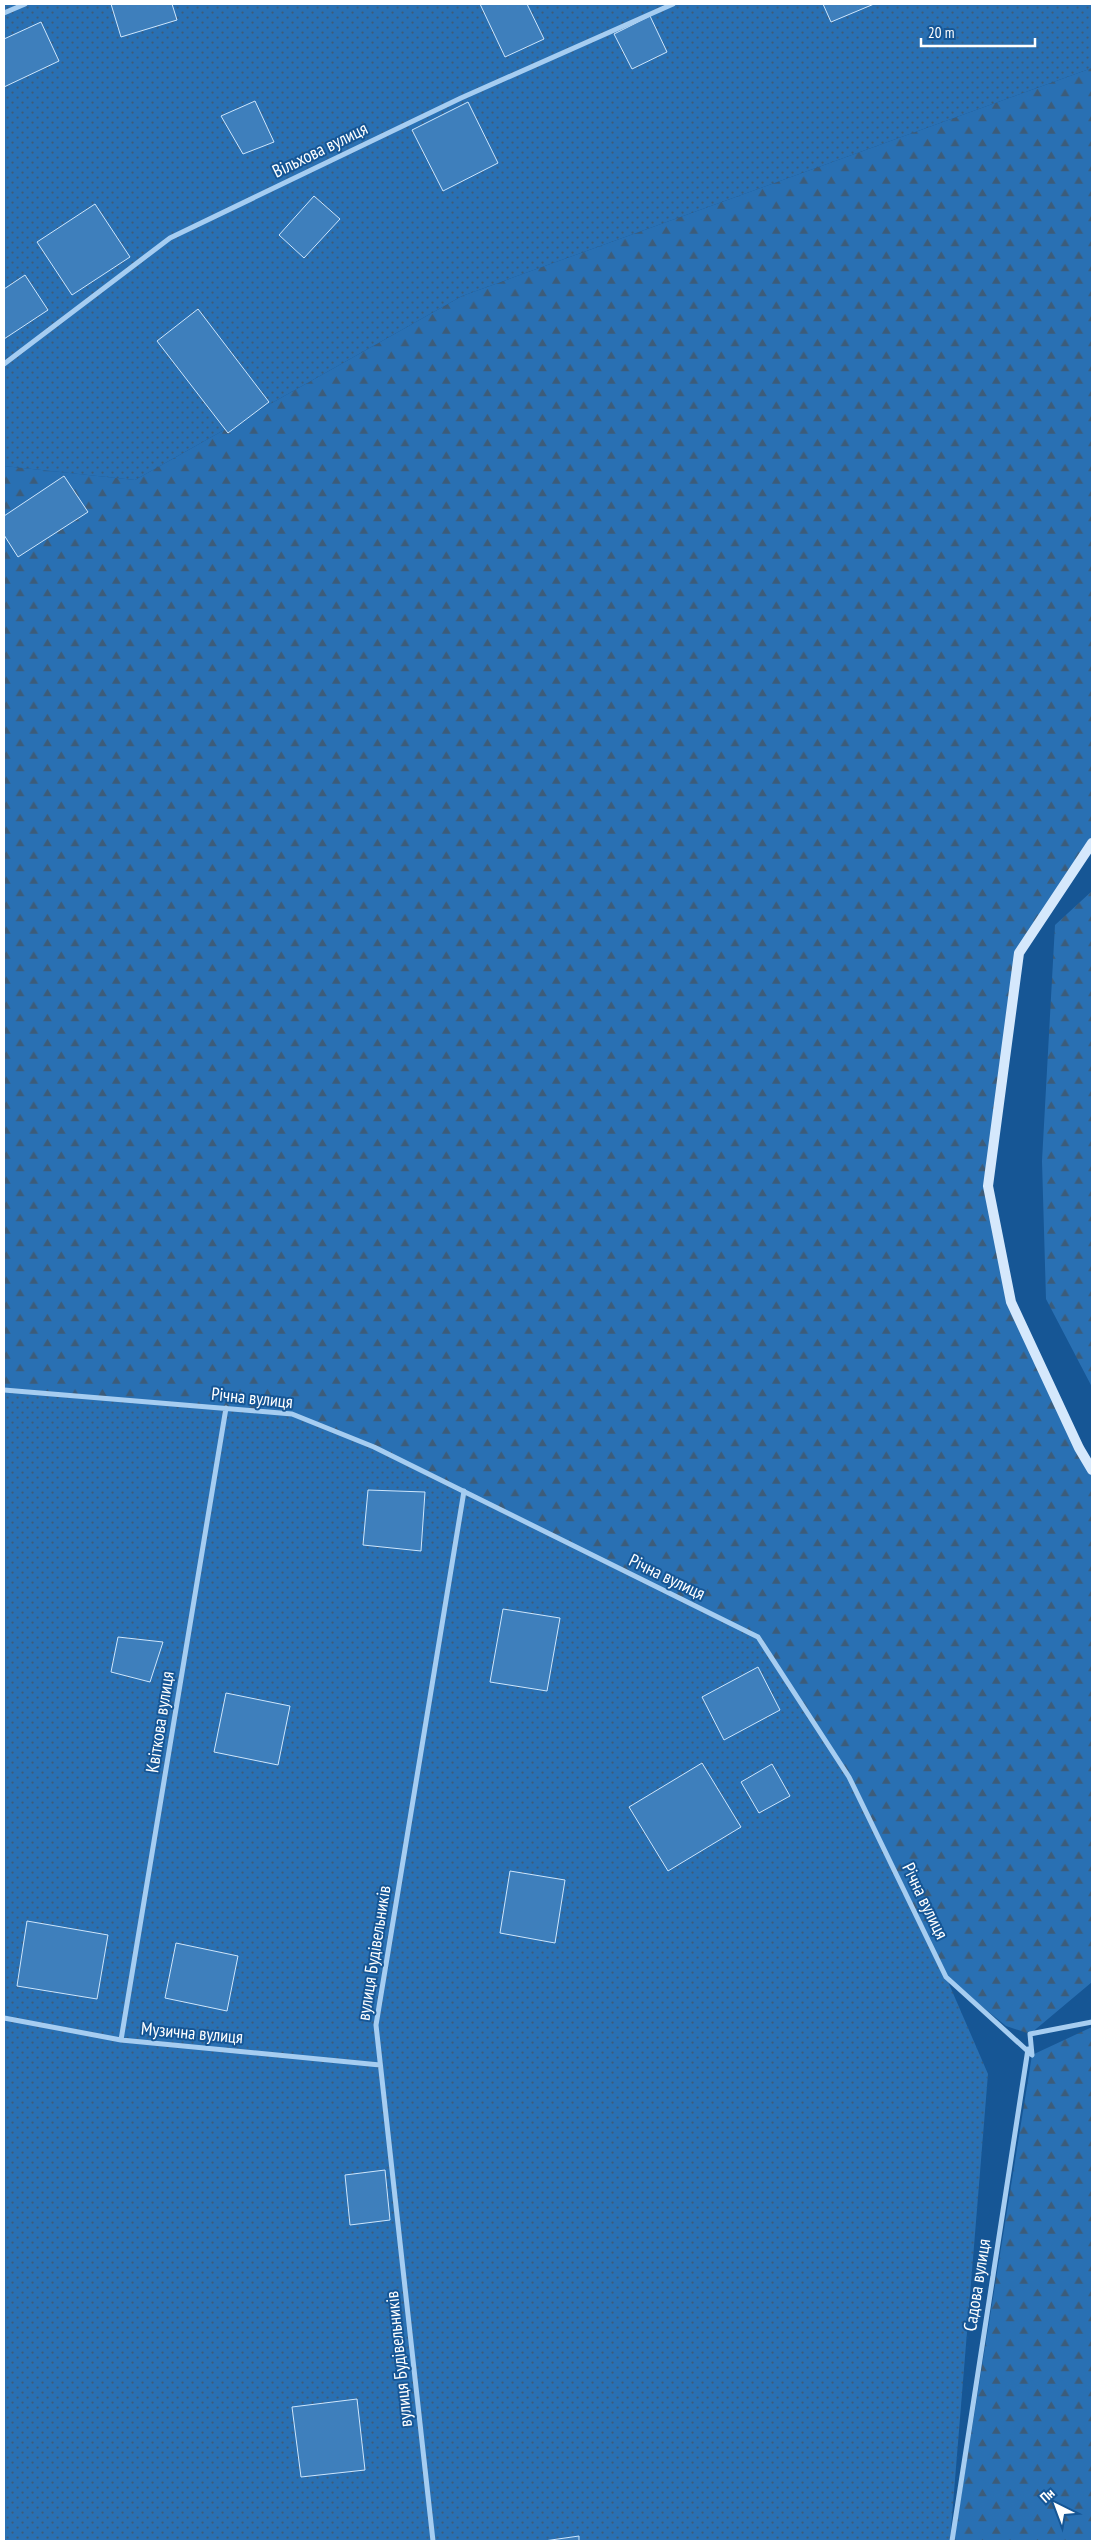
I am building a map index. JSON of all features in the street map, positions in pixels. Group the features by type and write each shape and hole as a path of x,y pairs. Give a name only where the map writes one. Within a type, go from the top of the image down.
{"street":[{"path":"4,13 25,4"},
{"name":"Вільхова вулиця","path":"4,364 170,238 461,98 673,4"},
{"path":"1092,843 1019,953 988,1186 1011,1302 1079,1448 1092,1470"},
{"name":"Річна вулиця","path":"4,1390 292,1414 374,1447 758,1637 849,1777 946,1977 1032,2055 1030,2034"},
{"name":"Квіткова вулиця","path":"121,2040 226,1408"},
{"name":"вулиця Будівельників","path":"433,2541 376,2025 464,1491"},
{"name":"Музична вулиця","path":"4,2018 121,2040 380,2065"},
{"path":"1030,2034 1092,2022"},
{"name":"Садова вулиця","path":"952,2541 1030,2034"}],"green space":[{"path":"4,4 1092,4 1092,68 462,296 135,480 4,466"},
{"path":"1092,68 1092,843 1019,953 988,1186 1011,1302 1092,1470 1092,1982 1030,2034 1006,2026 946,1977 4,1390 4,466 135,480 462,296"},
{"path":"1092,891 1092,1387 1046,1299 1042,1161 1055,925"},
{"path":"4,1390 292,1414 374,1447 758,1637 849,1777 946,1977 988,2074 950,2541 4,2541"},
{"path":"1092,2027 1092,2541 954,2541 1032,2055"}],"building":[{"path":"111,4 172,4 177,20 121,37"},
{"path":"480,4 527,4 544,39 505,57"},
{"path":"823,4 874,4 831,22"},
{"path":"650,16 667,52 632,69 614,34"},
{"path":"41,22 59,61 4,87 4,39"},
{"path":"255,101 274,142 243,154 221,116"},
{"path":"468,102 498,163 443,191 412,130"},
{"path":"314,196 340,219 304,258 279,235"},
{"path":"95,204 130,257 72,295 37,242"},
{"path":"25,275 48,310 4,339 4,289"},
{"path":"198,309 269,402 228,433 157,341"},
{"path":"64,476 88,512 18,557 4,535 4,516"},
{"path":"368,1490 425,1492 421,1551 363,1545"},
{"path":"503,1609 560,1618 547,1691 490,1682"},
{"path":"118,1637 163,1642 150,1682 111,1672"},
{"path":"758,1667 780,1710 724,1740 702,1697"},
{"path":"226,1693 290,1706 278,1765 214,1752"},
{"path":"702,1763 741,1827 668,1871 629,1807"},
{"path":"772,1764 790,1796 759,1813 741,1782"},
{"path":"510,1871 565,1880 555,1943 500,1933"},
{"path":"27,1921 108,1935 97,1999 17,1986"},
{"path":"176,1943 238,1956 227,2011 165,1998"},
{"path":"385,2170 390,2220 350,2225 345,2175"},
{"path":"357,2399 365,2470 301,2477 292,2407"},
{"path":"579,2536 579,2541 544,2541"}]}
